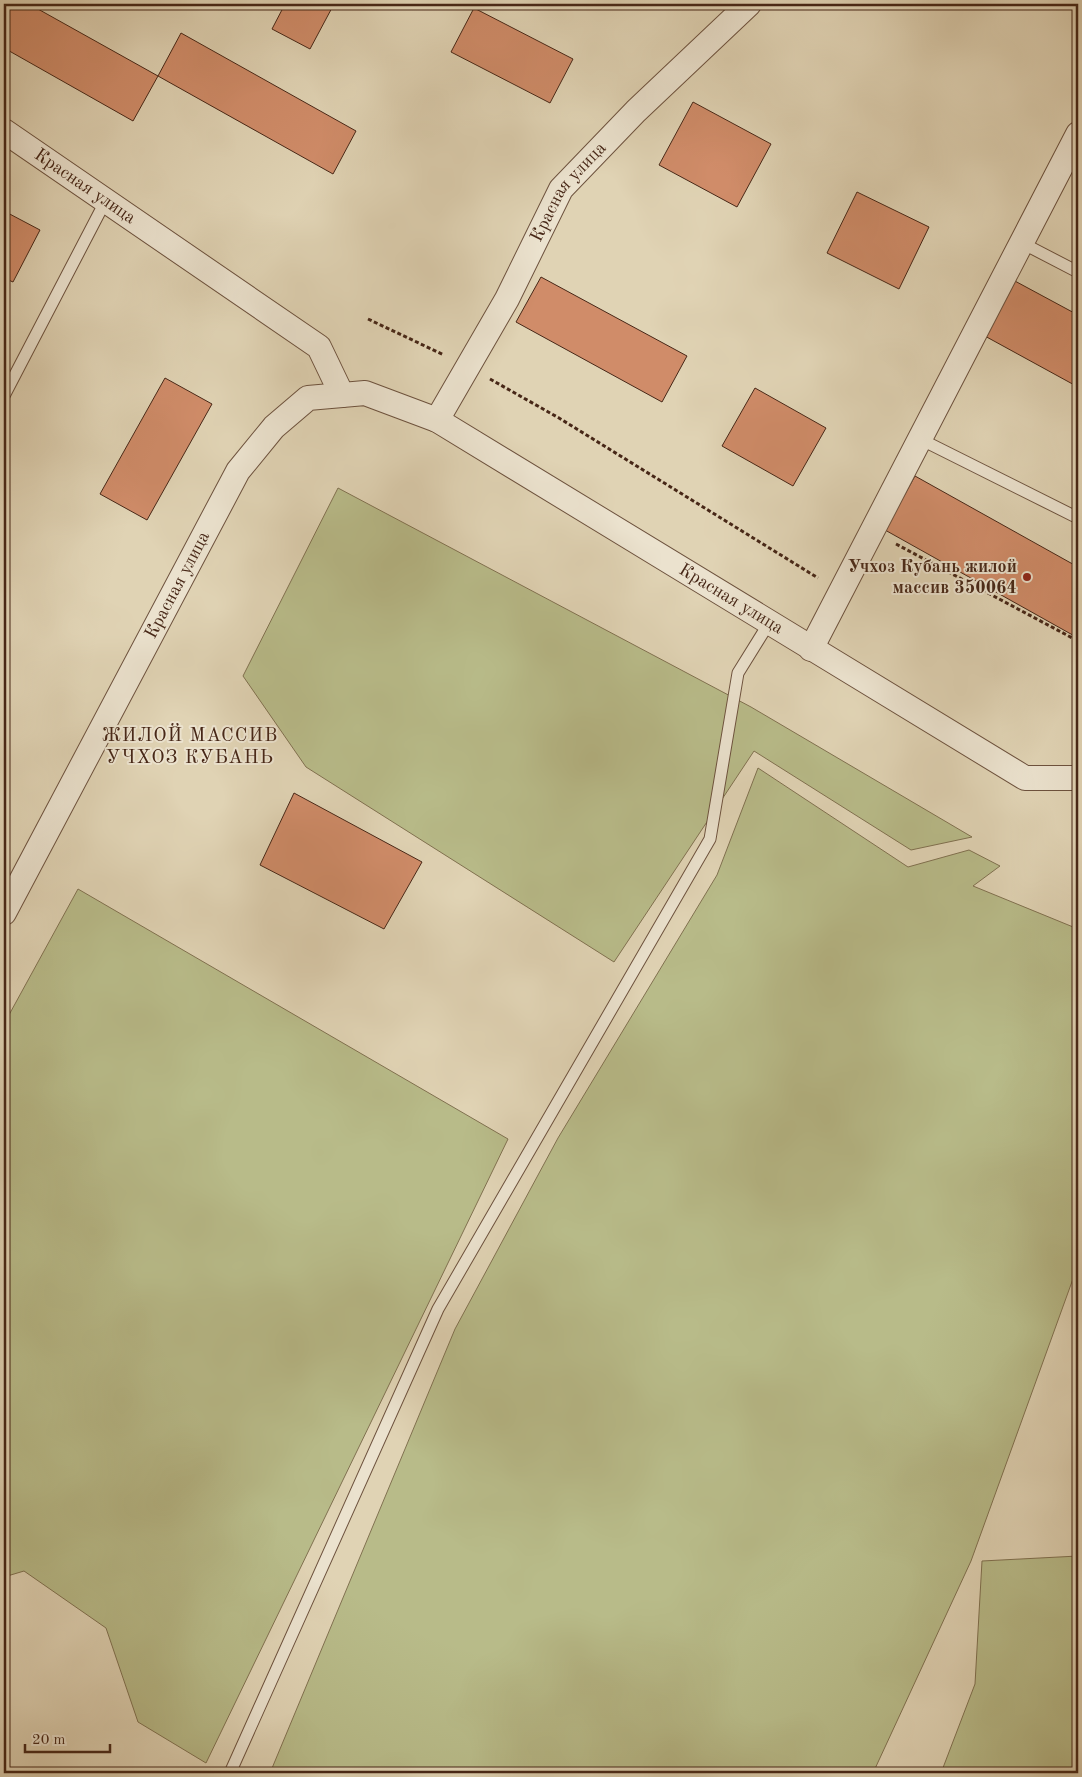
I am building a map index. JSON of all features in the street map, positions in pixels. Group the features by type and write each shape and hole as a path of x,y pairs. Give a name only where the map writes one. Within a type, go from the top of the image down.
{"street":[{"name":"Красная улица","path":"438,420 506,299 561,189 636,110 749,4"},
{"name":"Красная улица","path":"4,130 319,347 342,394"},
{"path":"812,649 1078,134"},
{"name":"Красная улица","path":"4,913 238,471 274,428 308,398 365,393 438,420 1025,778 1078,778"}],"lane":[{"path":"4,396 106,200"},
{"path":"1022,243 1078,272"},
{"path":"920,439 1078,518"},
{"path":"230,1773 438,1309 710,840 738,673 769,623"}],"path":[{"path":"368,319 467,366 559,418 818,578"},
{"path":"872,532 1078,641"}],"green space":[{"path":"338,488 751,707 972,837 911,850 754,751 614,962 306,767 243,676"},
{"path":"758,768 908,867 969,850 1000,866 973,886 1078,929 1078,1265 971,1561 873,1773 270,1773 455,1329 558,1138 717,875"},
{"path":"78,889 508,1139 206,1763 138,1722 106,1628 24,1571 4,1577 4,1024"},
{"path":"1078,1556 1078,1773 941,1773 975,1684 982,1561"}],"building":[{"path":"4,4 29,4 158,76 133,121 4,48"},
{"path":"285,4 334,4 310,49 272,29"},
{"path":"474,8 573,59 550,103 451,52"},
{"path":"181,33 356,131 333,174 158,76"},
{"path":"693,102 771,144 737,207 659,165"},
{"path":"857,192 929,227 899,289 827,253"},
{"path":"4,211 40,230 13,282 4,278"},
{"path":"541,277 687,356 662,402 516,322"},
{"path":"1013,280 1078,315 1078,387 983,335"},
{"path":"165,378 212,404 147,520 100,494"},
{"path":"755,388 826,428 793,486 722,446"},
{"path":"915,476 1078,567 1078,638 885,530"},
{"path":"294,793 422,862 384,929 260,865"}],"place":[{"name":"Учхоз Кубань жилой массив 350064","path":"1027,577"}],"district":[{"name":"ЖИЛОЙ МАССИВ УЧХОЗ КУБАНЬ","path":"190,747"}]}
